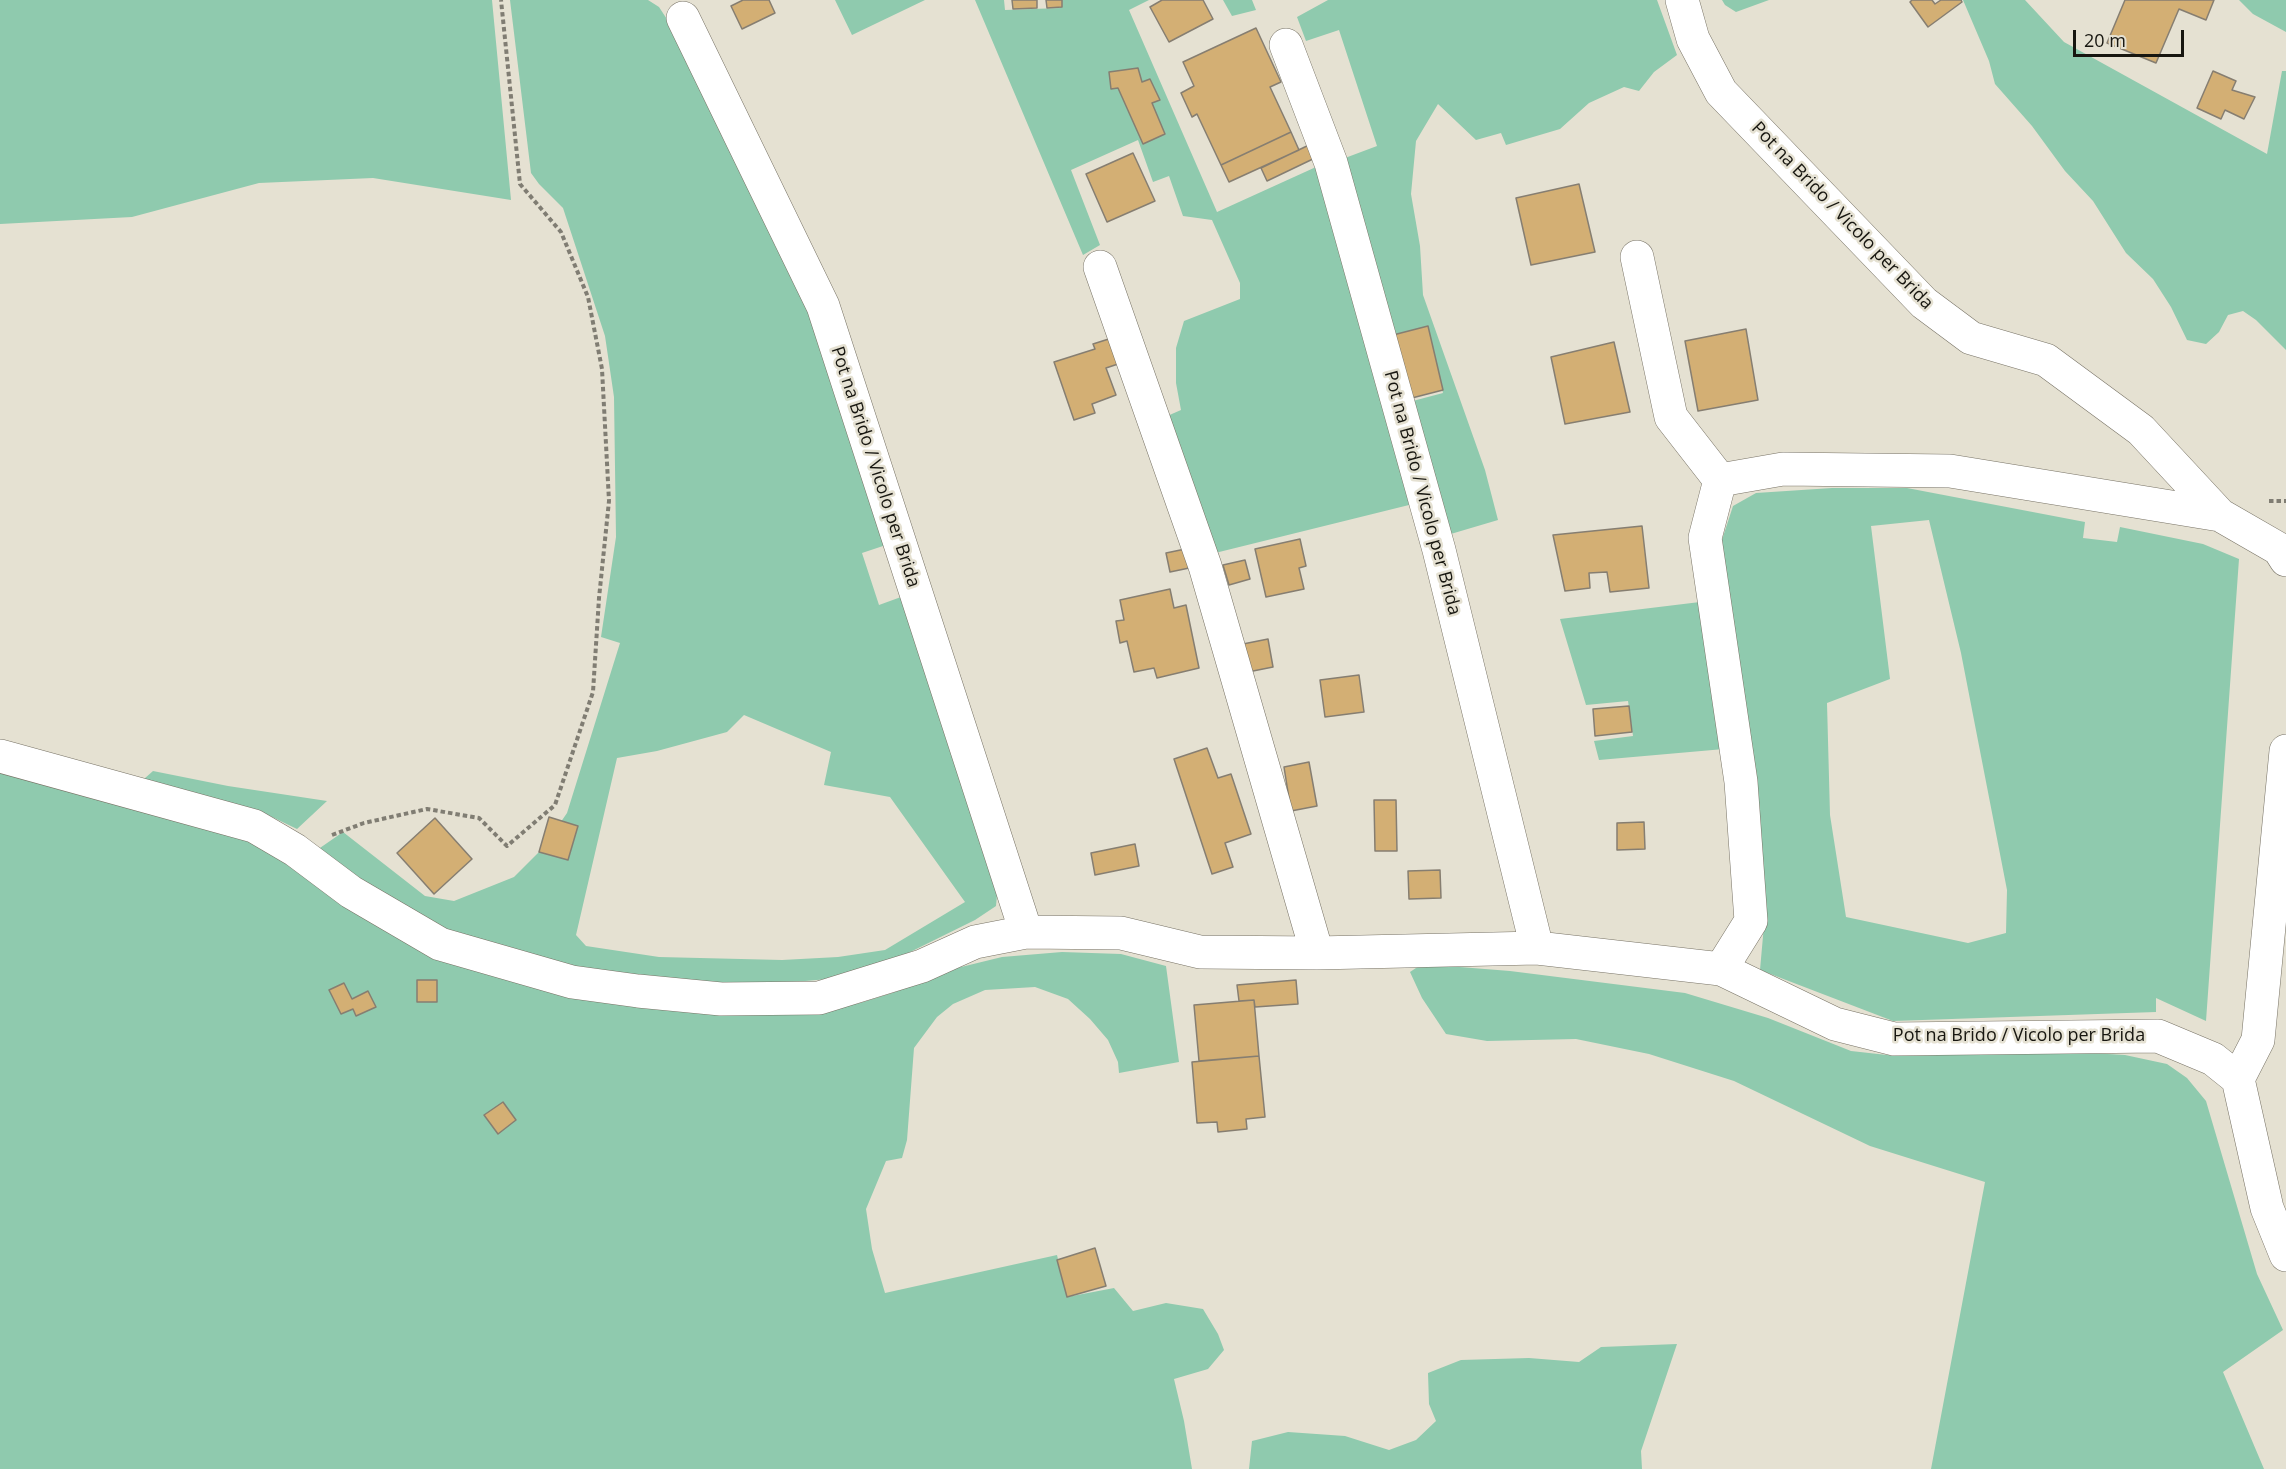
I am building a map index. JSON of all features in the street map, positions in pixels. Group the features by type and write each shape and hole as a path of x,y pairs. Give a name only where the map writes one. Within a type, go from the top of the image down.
{"street":[{"name":"Pot na Brido / Vicolo per Brida","path":"1682,0 1693,39 1721,92 1924,303 1971,338 2046,360 2141,430 2220,515 2279,549 2286,560"},
{"name":"Pot na Brido / Vicolo per Brida","path":"682,18 823,306 1026,932"},
{"name":"Pot na Brido / Vicolo per Brida","path":"1286,45 1331,163 1433,527 1537,948"},
{"path":"1637,257 1671,417 1720,480 1705,538 1741,782 1751,921 1721,969"},
{"path":"1100,267 1205,566 1317,952"},
{"name":"Pot na Brido / Vicolo per Brida","path":"1720,480 1783,469 1950,471 2220,515"},
{"path":"2286,751 2258,1040 2238,1079 2267,1208 2286,1255"},
{"name":"Pot na Brido / Vicolo per Brida","path":"0,756 254,826 295,850 351,892 440,944 572,982 721,999 819,998 922,966 975,942 1026,932 1121,933 1200,952 1537,948 1721,969 1835,1024 1894,1039 2158,1036 2213,1059 2238,1079"}],"path":[{"path":"295,850 364,823 427,809 479,818 507,846 555,805 592,692 609,501 602,369 588,297 561,232 519,184 501,0"}],"green space":[{"path":"0,0 492,0 511,200 373,178 259,183 132,217 0,224"},
{"path":"510,0 648,0 659,7 678,36 809,312 886,545 862,553 879,605 901,597 998,884 996,906 975,920 894,960 852,977 770,984 619,977 540,958 445,930 374,892 317,850 343,832 425,896 454,901 514,877 543,848 567,813 620,643 601,637 616,537 614,397 605,336 563,208 531,173","holes":["744,715 831,752 824,785 890,797 965,902 885,950 838,957 782,960 659,957 586,946 576,935 617,758 657,751 727,732"]},
{"path":"835,0 925,0 852,35"},
{"path":"975,0 1004,0 1005,10 1060,8 1060,0 1149,0 1129,10 1217,212 1316,167 1376,358 1409,505 1207,555 1158,420 1181,410 1176,383 1176,348 1184,321 1240,299 1240,283 1212,220 1183,216 1169,176 1153,182 1138,140 1071,170 1100,245 1083,255"},
{"path":"1223,0 1252,0 1256,10 1232,16"},
{"path":"1328,0 1657,0 1677,55 1654,72 1639,91 1624,87 1589,103 1560,129 1506,145 1501,133 1476,140 1438,104 1416,141 1411,194 1420,246 1423,295 1485,470 1498,520 1444,536 1409,402 1443,393 1429,340 1392,352 1337,161 1377,146 1339,30 1306,41 1297,17"},
{"path":"1722,0 1769,0 1736,12 1725,5"},
{"path":"1963,0 2025,0 2064,42 2267,154 2282,71 2286,71 2286,350 2256,320 2243,311 2228,315 2219,332 2206,344 2187,340 2171,307 2153,279 2126,253 2093,201 2065,171 2032,126 1995,84 1989,61"},
{"path":"2239,0 2286,0 2286,32 2253,14"},
{"path":"1832,488 1907,488 2085,522 2083,538 2117,542 2120,527 2203,544 2239,559 2206,1021 2156,998 2156,1012 1893,1021 1760,970 1764,925 1720,546 1733,506 1756,493","holes":["1929,520 1961,653 2007,890 2006,933 1968,943 1846,917 1830,815 1827,703 1890,679 1871,526"]},
{"path":"1700,602 1724,749 1599,760 1594,741 1633,736 1628,701 1586,705 1560,619"},
{"path":"153,771 228,786 327,801 297,829 268,815 144,779"},
{"path":"0,772 257,841 419,945 811,1012 860,1003 957,968 1002,957 1062,952 1121,954 1166,966 1179,1062 1119,1073 1118,1062 1108,1040 1068,999 1035,987 985,990 953,1004 937,1017 914,1048 907,1140 902,1158 886,1161 866,1209 872,1249 885,1293 1057,1255 1067,1297 1114,1288 1133,1311 1166,1303 1203,1309 1218,1334 1224,1350 1208,1369 1174,1379 1192,1469 0,1469"},
{"path":"1422,964 1510,971 1685,993 1768,1018 1851,1051 1896,1056 2074,1052 2125,1055 2167,1064 2187,1078 2206,1101 2257,1274 2283,1330 2223,1372 2264,1469 1931,1469 1985,1182 1870,1146 1734,1081 1649,1054 1576,1039 1487,1041 1446,1034 1422,998 1410,972"},
{"path":"1677,1344 1641,1451 1642,1469 1249,1469 1252,1441 1288,1432 1345,1436 1389,1450 1416,1440 1436,1421 1429,1404 1428,1373 1461,1360 1529,1358 1579,1362 1601,1347"}],"building":[{"path":"743,0 769,0 775,13 742,29 731,6"},
{"path":"1012,0 1037,0 1037,8 1013,9"},
{"path":"1046,0 1062,0 1062,7 1047,8"},
{"path":"1162,0 1203,0 1213,19 1169,42 1150,7"},
{"path":"1912,0 1932,0 1935,4 1941,0 1961,0 1962,2 1928,27 1910,2"},
{"path":"2125,0 2214,0 2206,20 2179,9 2156,63 2107,43"},
{"path":"1256,28 1281,82 1270,87 1291,132 1221,165 1197,114 1192,117 1181,93 1194,86 1183,62"},
{"path":"1138,68 1142,82 1150,79 1160,100 1152,103 1165,134 1143,144 1118,88 1111,89 1109,72"},
{"path":"2213,71 2236,81 2232,90 2255,97 2244,119 2225,110 2221,119 2197,108"},
{"path":"1291,132 1299,150 1229,182 1221,165"},
{"path":"1309,145 1315,158 1267,181 1261,168"},
{"path":"1133,153 1155,201 1107,222 1086,174"},
{"path":"1579,184 1595,252 1531,265 1516,198"},
{"path":"1428,326 1443,390 1408,399 1393,335"},
{"path":"1746,329 1758,400 1698,411 1685,341"},
{"path":"1118,336 1127,361 1106,368 1116,395 1092,404 1095,413 1074,420 1054,362 1095,349 1093,344"},
{"path":"1614,342 1630,412 1565,424 1551,357"},
{"path":"1642,526 1649,588 1610,592 1607,572 1589,573 1590,588 1565,591 1553,535"},
{"path":"1300,539 1306,566 1299,568 1304,589 1266,597 1255,549"},
{"path":"1190,548 1194,567 1170,572 1166,553"},
{"path":"1245,560 1250,579 1229,585 1223,565"},
{"path":"1170,589 1174,608 1186,605 1199,668 1157,678 1154,668 1134,672 1127,641 1120,643 1116,621 1124,620 1120,600"},
{"path":"1268,639 1273,667 1248,672 1243,644"},
{"path":"1359,675 1364,712 1325,717 1320,680"},
{"path":"1629,706 1632,732 1595,736 1593,709"},
{"path":"1207,748 1218,778 1231,774 1251,834 1225,843 1233,867 1212,874 1174,759"},
{"path":"1309,762 1317,806 1291,811 1284,767"},
{"path":"1374,800 1396,800 1397,851 1375,851"},
{"path":"549,817 578,826 568,860 539,852"},
{"path":"435,818 472,859 434,894 397,853"},
{"path":"1644,822 1645,849 1617,850 1617,823"},
{"path":"1135,844 1139,866 1095,875 1091,853"},
{"path":"1440,870 1441,898 1409,899 1408,871"},
{"path":"417,980 437,980 437,1002 417,1002"},
{"path":"1296,980 1298,1004 1255,1007 1254,1000 1239,1001 1237,985"},
{"path":"344,983 352,999 368,991 376,1007 356,1016 353,1009 341,1014 329,990"},
{"path":"1254,1000 1259,1056 1199,1061 1194,1005"},
{"path":"1259,1056 1265,1117 1246,1119 1247,1129 1218,1132 1217,1122 1197,1123 1192,1062"},
{"path":"503,1102 516,1120 498,1134 484,1115"},
{"path":"1095,1248 1106,1286 1067,1297 1057,1260"}]}
